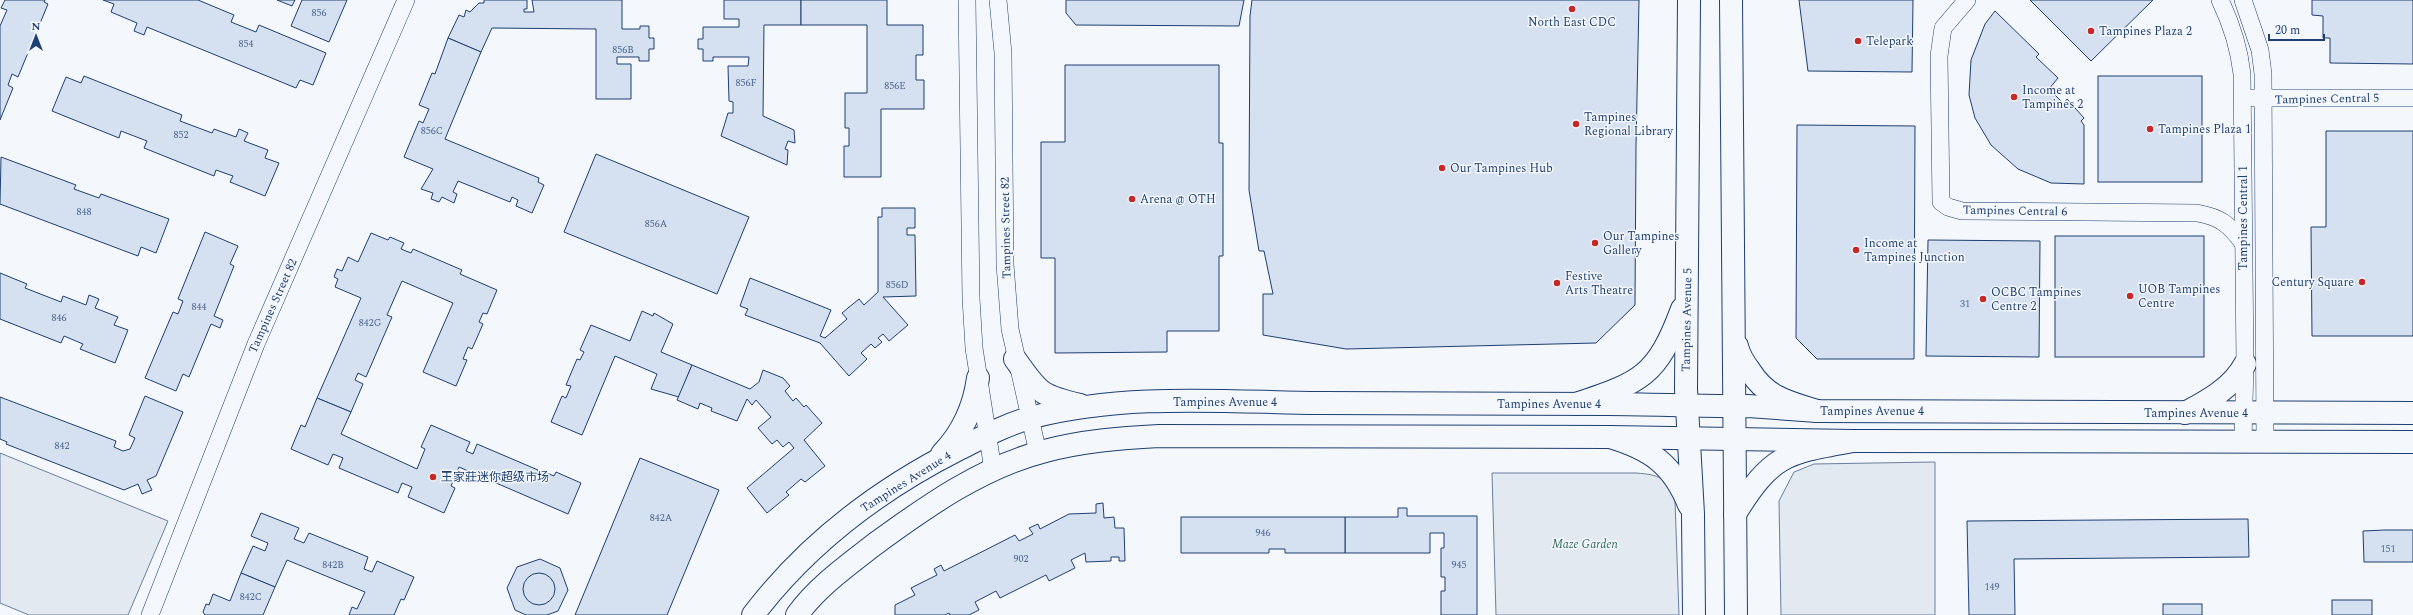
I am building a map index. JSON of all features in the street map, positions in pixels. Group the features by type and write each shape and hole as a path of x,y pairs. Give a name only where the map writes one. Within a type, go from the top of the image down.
{"main road":[{"name":"Tampines Avenue 5","path":"1689,0 1688,295 1686,389 1690,438 1694,615"},
{"path":"1731,0 1733,330 1736,392 1734,406 1736,615"},
{"path":"1576,404 1621,389 1645,375 1659,359 1670,341 1688,295"},
{"path":"1733,330 1739,355 1765,390 1783,400 1817,411"},
{"path":"1015,358 1035,388 1046,396 1085,406"},
{"path":"2184,413 2204,403 2224,388 2238,376 2245,364"},
{"path":"936,461 955,440 968,418 975,401 978,378"},
{"name":"Tampines Avenue 4","path":"753,615 769,594 808,552 849,518 936,461 987,435 1030,418 1085,406 1165,402 1576,404 1734,406 1817,411 2254,414 2413,413"},
{"path":"797,615 841,570 904,523 945,495 993,470 1038,453 1097,441 1159,436 1610,437 1852,441 2265,440 2413,442"},
{"path":"1610,437 1644,450 1666,465 1685,494 1692,514"},
{"path":"1735,515 1751,488 1766,470 1779,461 1800,451 1852,441"}],"street":[{"name":"Tampines Street 82","path":"150,615 256,344 406,0"},
{"path":"962,0 969,18"},
{"path":"967,0 969,18 971,298 978,378 993,470"},
{"name":"Tampines Street 82","path":"998,0 1003,53 1005,264 1010,329 1015,358 1038,453"},
{"name":"Tampines Central 6","path":"1967,0 1943,28 1939,56 1941,202 1948,208 1962,211 2197,213 2214,216 2231,228 2243,242"},
{"name":"Tampines Central 1","path":"2220,0 2232,24 2239,49 2243,93 2245,364 2254,414 2265,440"},
{"name":"Tampines Central 1","path":"2243,0 2260,50 2264,100 2254,414 2243,440"},
{"name":"Tampines Central 5","path":"2243,93 2252,98 2264,100 2413,98"}],"green space":[{"path":"0,453 168,521 128,615 29,615 0,603"},
{"path":"1935,462 1935,615 1781,615 1779,501 1794,472 1814,464"},
{"name":"Maze Garden","path":"1492,473 1636,473 1656,476 1661,479 1668,486 1675,500 1679,615 1496,615"}],"building":[{"path":"5,0 45,0 44,2 48,4 18,77 12,74 8,85 13,88 0,120 0,26 7,10 1,8"},
{"path":"103,0 198,0 234,15 231,22 256,32 259,25 326,53 313,85 300,80 296,88 147,27 144,35 134,31 137,23 111,12 114,4"},
{"path":"277,0 295,0 292,6"},
{"path":"302,0 347,0 329,42 291,26"},
{"path":"484,0 527,0 527,9 524,9 524,12 534,12 532,0 622,0 622,29 640,29 640,26 649,26 649,38 654,38 654,49 649,49 649,61 639,61 639,57 617,57 617,64 631,64 631,99 596,99 596,29 492,28 481,52 448,38 459,15 464,17 466,10 470,12 479,3 484,3"},
{"path":"724,0 801,0 801,25 764,25 763,116 794,130 795,143 788,141 785,149 788,150 787,165 721,136 728,113 733,113 733,102 729,101 728,66 748,66 749,57 713,57 713,61 703,61 703,49 698,49 698,39 703,39 703,27 739,27 739,19 724,19"},
{"path":"801,0 887,0 887,25 923,25 923,55 916,55 916,80 924,80 924,109 881,109 881,177 844,177 844,146 849,146 849,128 845,128 845,93 867,93 867,25 801,25"},
{"path":"1066,0 1244,0 1239,26 1076,25 1066,13"},
{"name":"Our Tampines Hub","path":"1252,0 1639,0 1635,305 1596,343 1346,349 1263,335 1263,294 1273,294 1264,251 1259,251 1249,190 1250,16"},
{"name":"Telepark","path":"1799,0 1913,0 1912,72 1808,71"},
{"name":"Tampines Plaza 2","path":"2030,0 2153,0 2091,61"},
{"path":"2312,0 2413,0 2413,64 2330,63 2330,38 2323,38 2323,16 2312,15"},
{"name":"Income at Tampines 2","path":"1995,11 2039,54 2036,57 2058,78 2049,89 2064,104 2067,99 2084,118 2081,121 2084,125 2084,184 2051,183 2018,169 1991,145 1975,118 1969,95 1971,60 1985,24"},
{"path":"448,38 481,52 445,139 539,178 538,182 544,185 532,213 516,206 518,200 512,197 510,202 458,181 453,192 457,194 454,203 442,197 439,202 431,199 433,193 421,189 433,169 404,157 419,121 423,123 429,109 419,105 432,73 435,74"},
{"name":"Arena @ OTH","path":"1065,65 1219,65 1219,143 1223,143 1223,256 1219,256 1219,331 1167,331 1167,352 1055,353 1055,258 1041,258 1041,142 1065,142"},
{"path":"84,76 182,115 180,121 212,133 214,129 236,137 239,129 248,133 244,141 268,150 265,158 279,163 265,196 230,182 233,176 216,170 214,176 144,148 147,141 121,131 119,138 52,111 66,77 81,83"},
{"name":"Tampines Plaza 1","path":"2098,76 2202,76 2202,182 2098,182"},
{"name":"Income at Tampines Junction","path":"1797,125 1915,126 1914,359 1817,359 1796,338"},
{"name":"Century Square","path":"2326,131 2413,131 2413,336 2312,336 2311,227 2326,227"},
{"path":"596,154 749,217 717,294 564,232"},
{"path":"1,157 76,185 74,189 99,198 101,194 169,219 156,253 141,247 138,256 0,204"},
{"path":"882,208 915,208 915,228 907,228 907,235 915,235 916,296 883,297 908,325 889,341 883,334 878,338 882,342 875,348 871,344 861,353 867,359 849,376 820,343 745,315 748,309 740,306 750,278 831,310 820,336 825,338 847,319 842,313 859,299 864,305 878,292 878,217 882,217"},
{"path":"205,232 238,246 230,264 234,266 214,316 223,320 220,328 211,324 189,377 183,374 176,391 145,378 173,312 178,314 183,301 178,299"},
{"path":"371,233 388,240 390,237 404,243 401,249 411,253 413,249 462,270 460,274 497,290 487,314 483,313 479,322 483,324 472,349 468,347 463,359 467,360 456,386 423,372 453,303 402,281 387,315 392,317 366,377 358,373 355,380 363,384 351,412 317,398 361,298 335,287 338,279 334,277 337,269 342,271 348,257 358,262"},
{"name":"UOB Tampines Centre","path":"2055,236 2204,236 2204,357 2055,357"},
{"name":"OCBC Tampines Centre 2","path":"1928,240 2040,241 2039,357 1926,356"},
{"path":"0,273 27,284 25,288 61,302 63,296 86,305 89,295 99,299 95,308 118,317 114,325 128,330 115,363 80,349 83,344 64,336 61,343 0,319"},
{"path":"642,311 653,316 654,313 673,324 661,352 692,365 679,397 651,389 657,374 615,356 582,435 551,422 562,396 566,398 571,386 566,385 577,359 580,360 584,352 580,350 591,325 630,341"},
{"path":"692,365 750,389 759,382 763,370 783,378 790,386 785,391 793,401 796,398 804,407 806,405 822,423 804,440 825,466 805,482 801,479 786,492 789,495 767,513 747,488 794,448 789,442 783,447 777,440 772,444 758,428 771,417 756,400 752,405 747,399 737,421 711,411 712,408 700,403 698,409 677,400"},
{"path":"145,396 183,412 156,476 147,480 152,490 142,494 138,484 124,490 6,444 7,442 0,439 0,397 116,441 114,447 123,451 130,449 135,438 129,435"},
{"path":"317,398 351,412 341,434 417,469 425,449 421,447 431,425 470,442 466,451 473,454 477,444 538,470 534,480 538,481 542,471 554,476 556,472 581,483 568,514 459,467 451,486 455,488 444,513 408,497 412,487 402,483 398,493 339,468 343,458 333,454 328,465 291,449 301,425 305,427"},
{"path":"640,458 719,490 667,615 575,615"},
{"path":"1103,503 1104,518 1114,517 1115,528 1124,528 1125,561 1119,561 1119,557 1111,557 1111,561 1086,562 1085,553 1071,560 1075,568 1049,581 1046,575 1000,598 996,591 975,602 979,610 969,615 950,615 949,613 945,615 895,615 895,605 915,595 911,588 937,575 934,569 941,565 944,571 1015,535 1019,541 1033,534 1029,528 1038,524 1040,529 1069,514 1096,513 1096,504"},
{"path":"1398,508 1407,508 1407,516 1477,516 1477,615 1441,615 1441,591 1445,591 1445,577 1441,577 1441,548 1444,548 1444,533 1430,533 1430,553 1345,553 1345,517 1398,517"},
{"path":"261,513 299,528 294,539 304,543 309,533 368,557 364,569 372,572 377,561 414,577 404,600 401,599 394,615 349,615 352,607 357,609 365,592 287,560 275,587 241,573 253,546 265,551 268,543 251,536"},
{"path":"1181,517 1345,517 1345,553 1285,553 1285,549 1269,549 1269,553 1181,553"},
{"path":"2248,519 2249,557 2014,559 2015,615 1969,615 1967,521"},
{"path":"2413,530 2413,562 2364,562 2363,531"},
{"path":"540,559 560,568 568,590 558,611 547,615 526,615 515,610 507,588 517,567"},
{"path":"241,573 275,587 263,615 205,615 203,612 206,604 209,605 213,594 230,601"},
{"path":"539,573 550,578 555,589 550,600 539,605 528,600 523,589 528,578"},
{"path":"2332,600 2372,600 2372,615 2332,615"},
{"path":"2163,604 2202,604 2202,615 2163,615"}],"place":[{"name":"North East CDC","path":"1572,9"},
{"name":"Tampines Plaza 2","path":"2091,31"},
{"name":"Telepark","path":"1858,41"},
{"name":"Income at Tampines 2","path":"2014,97"},
{"name":"Tampines Regional Library","path":"1576,124"},
{"name":"Tampines Plaza 1","path":"2150,129"},
{"name":"Our Tampines Hub","path":"1442,168"},
{"name":"Arena @ OTH","path":"1132,199"},
{"name":"Our Tampines Gallery","path":"1595,243"},
{"name":"Income at Tampines Junction","path":"1856,250"},
{"name":"Century Square","path":"2362,282"},
{"name":"Festive Arts Theatre","path":"1557,283"},
{"name":"UOB Tampines Centre","path":"2130,296"},
{"name":"OCBC Tampines Centre 2","path":"1983,299"},
{"name":"王家莊迷你超级市场","path":"433,477"}]}
